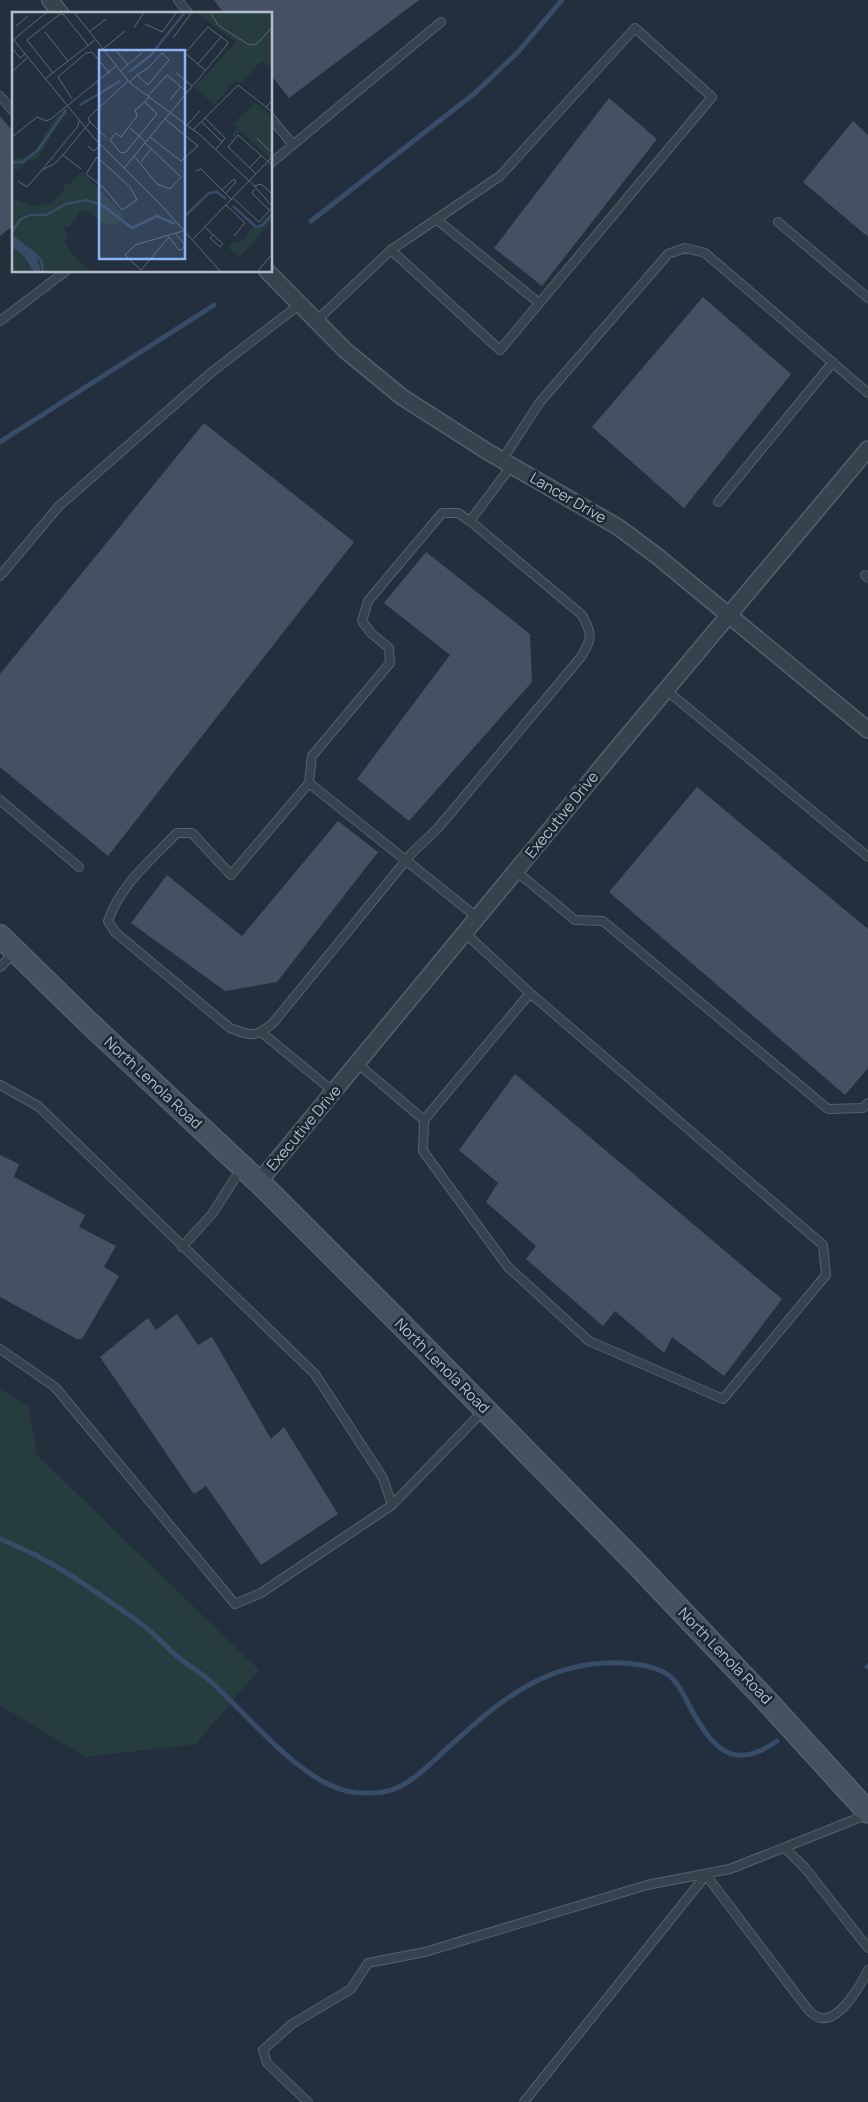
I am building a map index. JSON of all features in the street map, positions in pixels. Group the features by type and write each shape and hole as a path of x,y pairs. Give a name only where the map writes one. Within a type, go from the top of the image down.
{"main road":[{"name":"North Lenola Road","path":"0,936 242,1167 485,1409 734,1665 868,1813"}],"street":[{"path":"50,0 60,12"},
{"name":"Lancer Drive","path":"268,272 299,306 346,351 402,397 507,463 618,527 868,730"},
{"name":"Executive Drive","path":"258,1183 728,615 868,449"}],"lane":[{"path":"178,0 187,12"},
{"path":"272,162 442,22"},
{"path":"315,322 391,250 500,176 635,28 712,97 500,350 391,250"},
{"path":"0,96 12,110"},
{"path":"272,119 293,145"},
{"path":"436,219 539,303"},
{"path":"778,222 867,294"},
{"path":"470,521 507,463 540,402 668,254 675,250 685,248 705,252 868,393"},
{"path":"0,321 65,272"},
{"path":"0,576 58,506 213,371 299,306"},
{"path":"718,502 833,362"},
{"path":"442,513 458,513 470,521 582,615 590,630 589,643 581,658 438,828 406,859 273,1022 261,1032 249,1036 230,1028 115,932 108,921 113,905 132,879 177,833 192,833 231,875 309,783 312,756 390,663 389,648 362,621 368,601 442,513"},
{"path":"666,690 868,857"},
{"path":"309,783 478,918"},
{"path":"0,800 79,867"},
{"path":"516,871 575,920 603,921 828,1110 863,1108 868,1103"},
{"path":"465,933 530,993 823,1245 826,1276 723,1399 589,1341 508,1267 423,1151 424,1120 530,993"},
{"path":"0,967 16,952"},
{"path":"261,1032 334,1092"},
{"path":"358,1064 424,1120"},
{"path":"0,1085 38,1106 315,1374 383,1478 392,1505"},
{"path":"182,1247 212,1214 242,1167"},
{"path":"0,1349 55,1387 235,1604 261,1593 392,1505 485,1409"},
{"path":"308,2102 267,2064 263,2050 292,2024 351,1989 368,1963 425,1952 648,1885 730,1869 868,1813"},
{"path":"784,1848 820,1886 868,1948"},
{"path":"706,1874 800,2000 816,2016 830,2018 836,2015 843,2008 868,1970"},
{"path":"524,2102 706,1874"}],"green space":[{"path":"0,1389 29,1406 37,1455 259,1670 196,1744 85,1757 0,1705"}],"building":[{"path":"214,0 419,0 289,98 272,76 272,12 223,12"},
{"path":"609,98 657,139 542,286 494,248"},
{"path":"0,116 12,131 12,227 0,236"},
{"path":"853,121 868,135 868,237 803,182"},
{"path":"703,297 791,374 684,508 592,427"},
{"path":"204,423 354,542 108,856 0,767 0,674"},
{"path":"426,552 530,634 532,682 409,821 357,779 450,655 384,603"},
{"path":"697,787 868,929 868,1068 845,1095 609,892"},
{"path":"338,821 378,852 277,982 225,991 131,923 167,875 242,936"},
{"path":"515,1074 782,1299 724,1376 672,1337 664,1353 615,1311 603,1326 526,1259 536,1246 486,1202 498,1183 459,1150"},
{"path":"0,1155 19,1164 14,1177 85,1215 79,1227 116,1246 104,1267 119,1276 82,1339 77,1339 0,1297"},
{"path":"177,1314 198,1345 212,1337 271,1439 284,1427 338,1514 261,1565 206,1486 194,1494 100,1357 148,1318 156,1330"}],"waterway":[{"path":"311,221 475,93 518,52 562,0"},
{"path":"0,442 214,305"},
{"path":"0,1539 34,1554 65,1572 139,1622 178,1657 209,1680 271,1741 305,1770 323,1781 347,1791 379,1792 401,1786 421,1772 471,1727 509,1697 550,1675 572,1668 597,1664 636,1664 667,1674 680,1688 707,1734 715,1744 725,1751 735,1755 748,1755 777,1741"}]}
